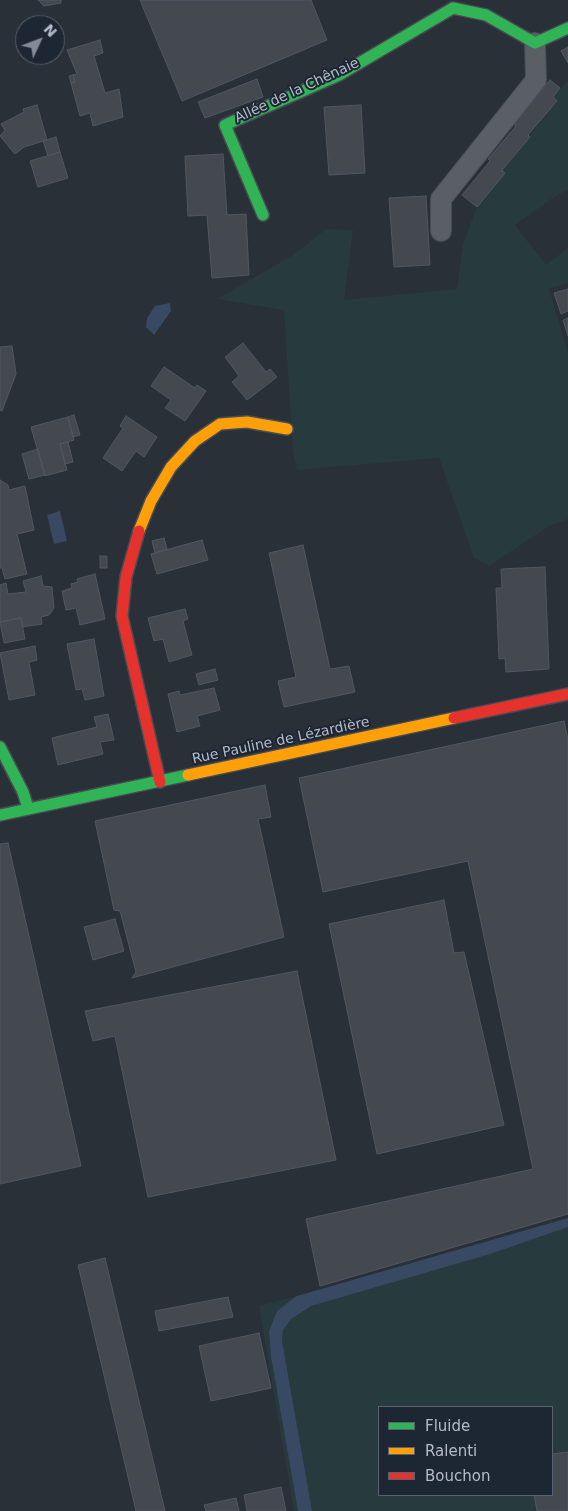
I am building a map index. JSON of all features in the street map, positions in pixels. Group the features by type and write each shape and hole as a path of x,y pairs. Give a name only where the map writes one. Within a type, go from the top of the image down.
{"street":[{"name":"Allée de la Chênaie","path":"263,215 225,125 339,75 453,8 486,15 535,43"},
{"path":"441,231 441,199 536,80 535,43 568,28"},
{"path":"160,782 122,616 126,577 135,540 151,501 166,476 195,441 220,424 247,422 287,429"},
{"name":"Rue Pauline de Lézardière","path":"0,815 568,694"},
{"path":"0,747 23,792 28,808"}],"green space":[{"path":"568,80 568,190 557,195 515,225 546,265 568,248 568,283 549,289 568,353 568,519 549,526 489,566 474,558 439,458 297,470 293,451 284,310 217,299 293,255 326,229 353,230 344,300 457,289 463,244 477,207 504,173 502,170 557,102 553,97"},
{"path":"568,1225 568,1511 294,1511 259,1306"}],"water":[{"path":"170,303 171,311 154,335 146,327 147,318 155,306"},
{"path":"60,511 67,541 54,544 47,515"},
{"path":"568,1218 568,1227 490,1254 311,1306 291,1319 283,1330 282,1341 312,1511 298,1511 271,1356 269,1331 277,1311 297,1296"}],"building":[{"path":"38,0 61,0 61,3 44,6"},
{"path":"140,0 311,0 327,40 182,101"},
{"path":"100,40 103,53 94,56 105,93 119,89 123,117 93,126 90,113 80,116 71,83 75,82 73,75 77,74 67,50"},
{"path":"568,47 568,63 561,51"},
{"path":"73,75 75,82 71,83 69,76"},
{"path":"257,79 263,97 205,118 198,102"},
{"path":"550,80 560,88 553,97 557,101 528,135 530,137 502,170 505,173 477,207 462,195 490,161 488,159 516,126 514,124"},
{"path":"37,105 47,140 24,147 15,154 0,136 5,130 1,124 24,112 23,109"},
{"path":"361,105 365,173 329,175 324,107"},
{"path":"56,137 60,152 48,156 43,141"},
{"path":"60,152 68,178 38,187 30,161"},
{"path":"223,154 227,215 246,214 249,275 212,278 207,215 188,216 185,156"},
{"path":"426,196 430,265 394,267 389,198"},
{"path":"568,289 568,311 561,314 554,293"},
{"path":"568,318 568,336 563,320"},
{"path":"243,343 266,372 270,369 277,377 247,400 232,382 239,376 225,357"},
{"path":"12,346 16,374 2,411 0,410 0,347"},
{"path":"164,367 195,388 197,385 206,391 185,421 165,408 171,400 151,386"},
{"path":"74,415 80,435 73,437 68,417"},
{"path":"126,416 157,437 144,457 136,451 122,471 103,458 123,428 120,426"},
{"path":"68,417 74,440 60,444 67,470 45,476 31,427"},
{"path":"68,442 73,462 65,464 60,444"},
{"path":"38,449 45,475 29,479 22,454"},
{"path":"0,480 8,485 9,490 25,486 34,530 17,534 27,574 5,579 2,568 0,568"},
{"path":"164,538 167,549 155,553 152,541"},
{"path":"202,540 208,560 157,574 151,554"},
{"path":"303,545 330,669 349,666 355,692 284,707 278,681 296,677 269,553"},
{"path":"100,556 107,556 107,568 100,568"},
{"path":"545,567 549,669 506,672 505,658 499,659 496,588 502,588 501,569"},
{"path":"95,574 105,619 80,625 76,608 66,610 62,591 72,588 71,584 78,582 77,579"},
{"path":"41,576 43,586 52,587 54,608 49,615 41,617 42,624 23,627 21,618 0,622 0,585 6,583 8,594 26,592 23,581"},
{"path":"185,609 188,619 183,621 192,655 169,662 163,639 154,641 148,618"},
{"path":"21,618 25,639 4,643 0,622"},
{"path":"94,639 104,696 85,700 82,689 76,690 67,644"},
{"path":"35,646 37,660 29,662 35,695 9,700 0,653"},
{"path":"215,669 218,680 199,685 196,674"},
{"path":"214,688 220,710 197,716 200,726 177,732 168,694 179,691 180,695"},
{"path":"108,714 114,740 100,742 103,754 58,765 52,738 97,727 94,717"},
{"path":"564,721 568,740 568,1214 320,1286 306,1219 533,1169 468,861 323,892 299,778"},
{"path":"265,785 271,817 258,819 284,937 132,978 136,972 120,911 114,910 95,821"},
{"path":"8,843 81,1166 0,1184 0,844"},
{"path":"444,900 454,953 464,952 504,1125 377,1154 329,924"},
{"path":"115,919 124,951 93,960 84,927"},
{"path":"297,971 336,1160 148,1197 115,1036 93,1041 85,1011"},
{"path":"105,1258 165,1511 136,1511 78,1265"},
{"path":"228,1297 233,1317 159,1331 155,1311"},
{"path":"259,1333 271,1388 211,1401 199,1346"},
{"path":"568,1452 568,1511 537,1511 534,1496 553,1496 553,1454"},
{"path":"281,1487 286,1511 247,1511 244,1495"},
{"path":"236,1498 239,1511 206,1511 204,1505"}],"traffic: fast":[{"path":"263,215 225,125 339,75 453,8 486,15 535,43 568,28"},
{"path":"0,747 23,792 28,808"},
{"path":"0,815 188,775"}],"traffic: slow":[{"path":"139,531 151,501 171,467 195,441 220,424 247,422 287,429"},
{"path":"188,775 454,718"}],"traffic: jam":[{"path":"139,531 126,577 122,616 160,782"},
{"path":"454,718 568,694"}]}
